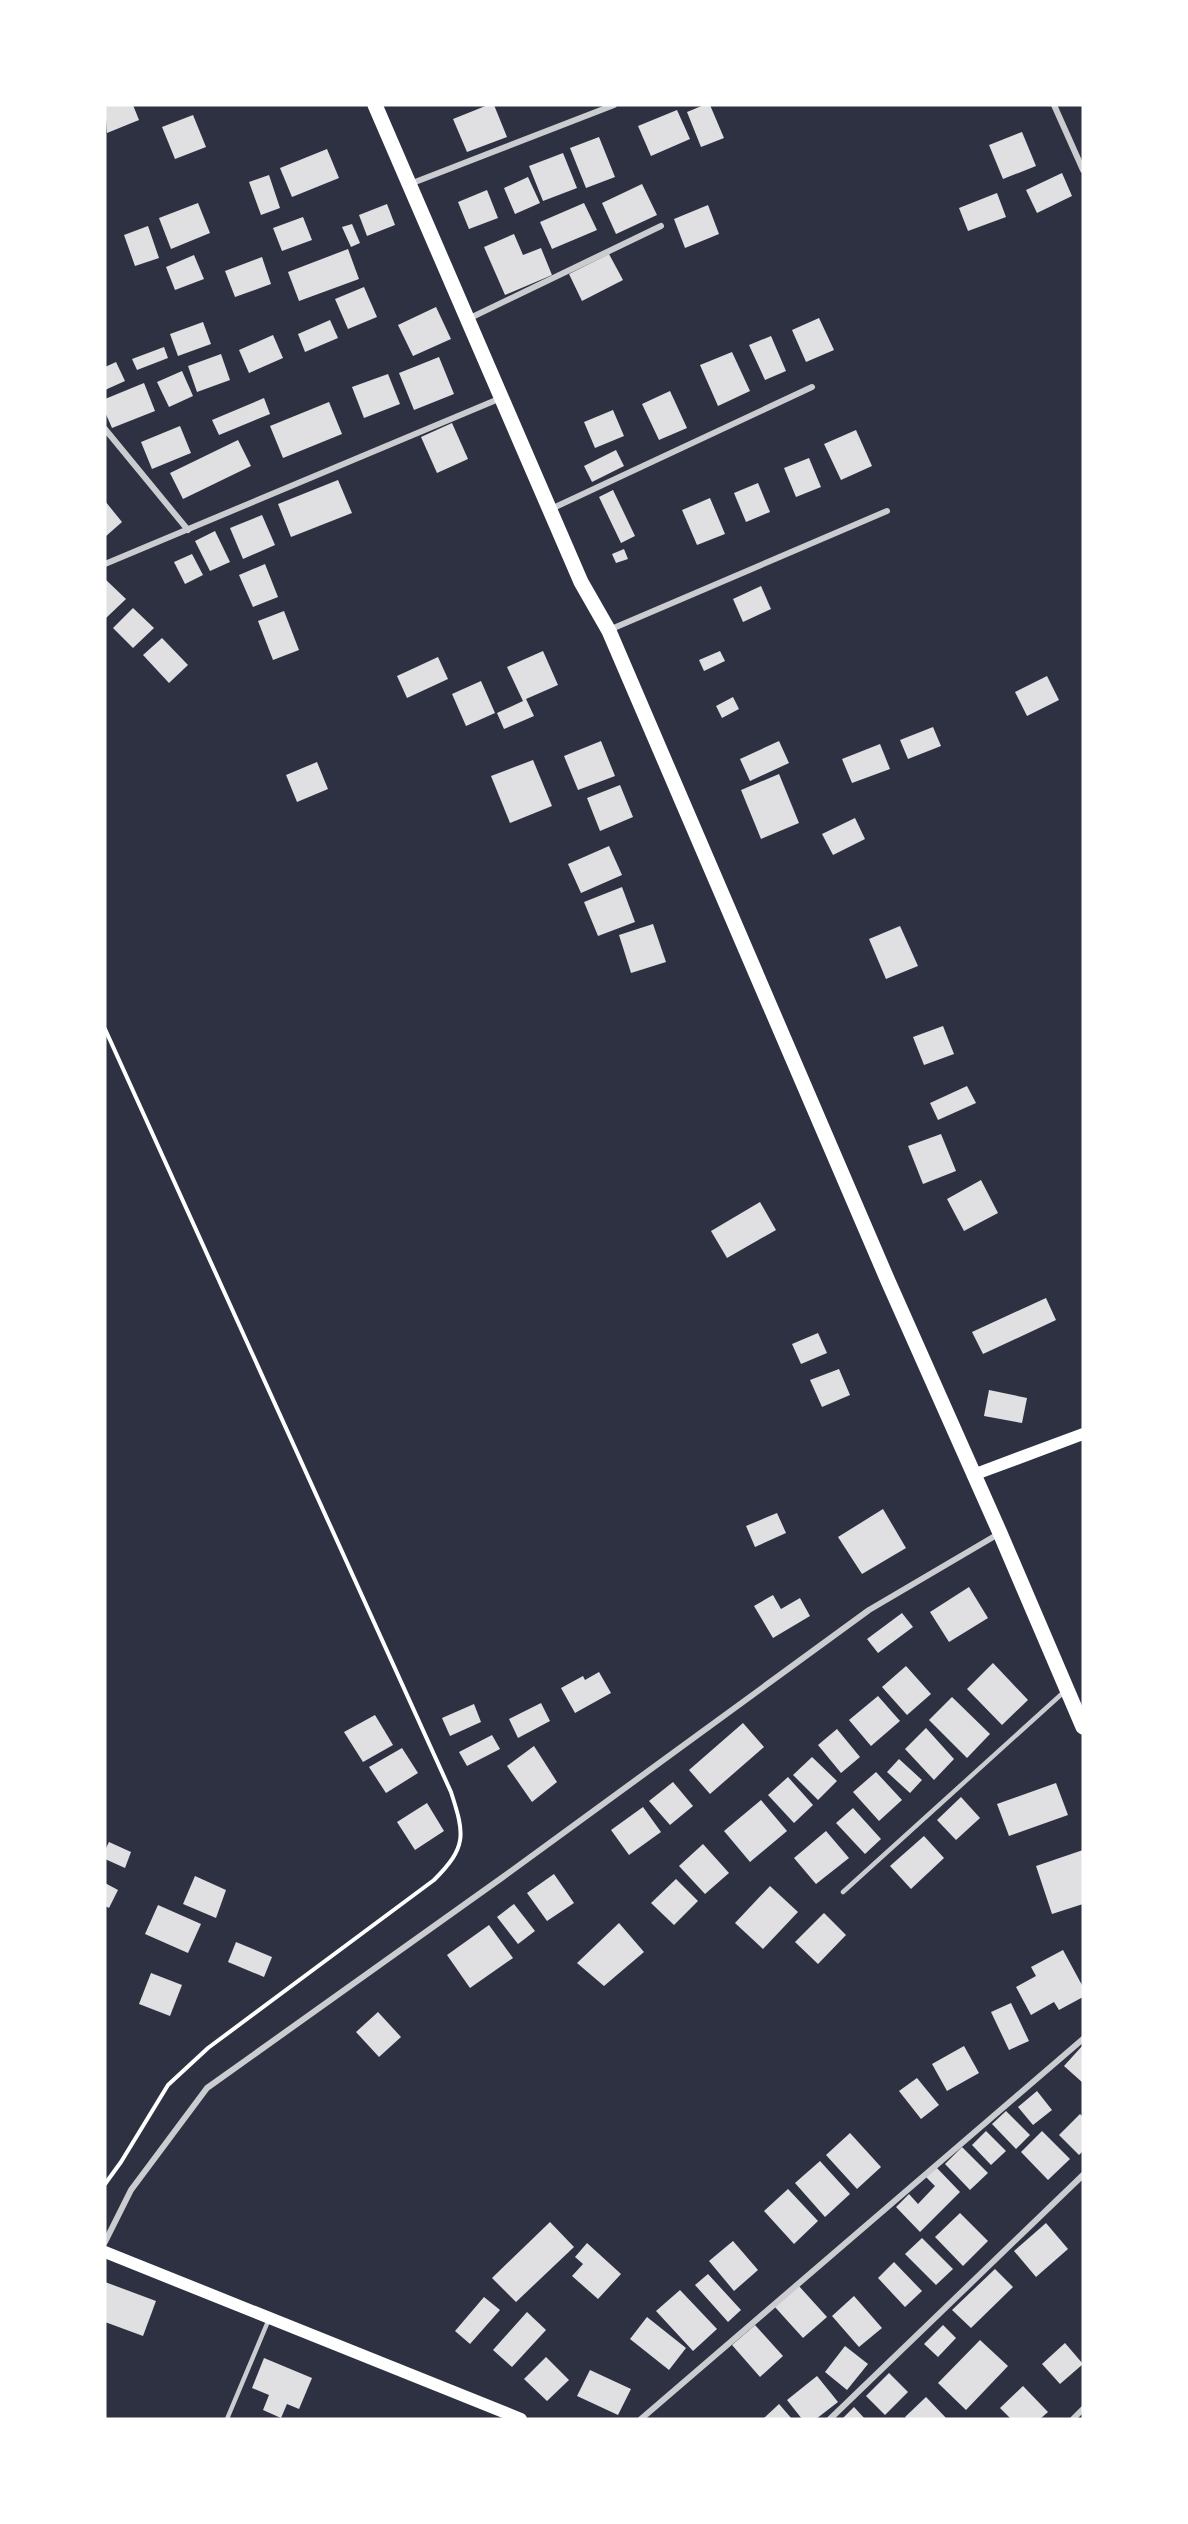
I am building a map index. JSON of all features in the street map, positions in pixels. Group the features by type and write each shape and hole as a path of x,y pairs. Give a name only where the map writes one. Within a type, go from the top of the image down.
{"main road":[{"path":"375,105 581,582 609,631 973,1475 1067,1690 1082,1719"},
{"path":"973,1475 1083,1434"},
{"path":"105,2252 521,2419"}],"street":[{"path":"410,184 614,105"},
{"path":"1054,105 1083,170"},
{"path":"468,319 661,226"},
{"path":"550,510 812,387"},
{"path":"105,564 502,398"},
{"path":"105,429 188,530"},
{"path":"609,631 887,511"},
{"path":"105,2242 131,2190 207,2088 504,1877 869,1611 1000,1533"},
{"path":"641,2419 1083,2039"},
{"path":"830,2419 1083,2175"},
{"path":"1073,2419 1083,2409"}],"lane":[{"path":"843,1892 1067,1690"},
{"path":"227,2419 269,2318"}],"path":[{"path":"105,1029 451,1792 461,1833 459,1848 454,1859 434,1880 207,2048 168,2085 122,2162 105,2184"}],"building":[{"path":"105,105 133,105 139,120 107,133"},
{"path":"488,105 494,105 507,137 467,152 453,119"},
{"path":"710,105 724,138 701,147 687,112"},
{"path":"677,110 690,139 651,156 638,126"},
{"path":"193,115 206,147 175,159 162,127"},
{"path":"1022,132 1036,166 1003,179 989,145"},
{"path":"599,137 615,177 586,188 570,148"},
{"path":"327,149 339,178 292,197 280,168"},
{"path":"563,153 577,188 543,201 529,166"},
{"path":"1062,173 1072,196 1037,213 1026,190"},
{"path":"269,175 280,208 261,215 249,182"},
{"path":"528,177 540,203 515,214 504,188"},
{"path":"642,184 657,215 616,234 602,203"},
{"path":"487,190 498,218 469,229 458,202"},
{"path":"997,193 1006,217 968,231 959,208"},
{"path":"198,203 210,233 171,249 159,218"},
{"path":"584,203 597,230 552,249 540,222"},
{"path":"387,204 395,225 367,236 359,215"},
{"path":"708,205 719,234 685,248 674,219"},
{"path":"303,217 312,240 282,251 273,228"},
{"path":"352,224 360,243 351,247 342,227"},
{"path":"148,226 159,258 135,266 124,235"},
{"path":"514,234 523,255 541,248 552,275 505,295 484,247"},
{"path":"348,249 359,279 299,301 288,272"},
{"path":"609,254 623,280 582,301 569,274"},
{"path":"194,255 204,279 175,290 166,267"},
{"path":"262,257 271,284 235,297 225,271"},
{"path":"364,287 377,317 348,329 335,299"},
{"path":"436,307 451,339 413,356 398,325"},
{"path":"819,318 834,350 806,362 792,330"},
{"path":"330,320 338,338 305,352 298,334"},
{"path":"203,322 211,344 178,356 170,334"},
{"path":"273,335 283,358 249,373 239,350"},
{"path":"771,336 786,371 765,380 749,345"},
{"path":"164,347 168,358 137,370 132,359"},
{"path":"732,352 750,391 718,406 700,365"},
{"path":"221,354 230,380 197,392 188,366"},
{"path":"439,357 454,394 414,410 399,373"},
{"path":"116,362 125,381 105,390 105,367"},
{"path":"182,371 193,396 169,407 157,382"},
{"path":"388,374 400,404 364,418 352,387"},
{"path":"144,383 155,411 112,428 105,412 105,399"},
{"path":"670,391 687,428 659,440 642,404"},
{"path":"264,398 270,414 219,435 212,420"},
{"path":"329,402 342,434 283,458 270,426"},
{"path":"613,410 624,436 595,448 584,422"},
{"path":"452,423 468,459 437,473 421,437"},
{"path":"180,426 191,453 152,469 141,442"},
{"path":"856,430 872,466 841,480 824,444"},
{"path":"238,440 251,466 183,499 170,473"},
{"path":"616,450 624,466 592,482 584,466"},
{"path":"809,458 821,487 796,497 784,468"},
{"path":"338,480 352,513 291,537 278,504"},
{"path":"758,483 770,512 746,522 734,493"},
{"path":"613,490 635,536 621,543 599,497"},
{"path":"710,498 725,534 697,545 682,510"},
{"path":"105,501 122,522 105,537"},
{"path":"262,515 275,545 243,559 230,528"},
{"path":"215,531 230,562 210,571 195,541"},
{"path":"624,549 628,559 616,563 612,554"},
{"path":"192,554 203,575 185,584 174,562"},
{"path":"265,564 278,597 253,607 239,575"},
{"path":"105,579 126,599 106,618 105,617"},
{"path":"761,586 771,609 743,622 733,599"},
{"path":"133,608 154,628 133,648 113,628"},
{"path":"284,611 299,650 273,660 258,621"},
{"path":"162,638 188,665 169,683 143,655"},
{"path":"543,651 558,685 526,699 534,716 504,729 497,713 523,701 507,667"},
{"path":"720,651 725,661 704,671 699,660"},
{"path":"438,657 448,679 407,698 397,676"},
{"path":"1047,676 1059,700 1027,716 1015,692"},
{"path":"481,681 495,713 466,726 452,694"},
{"path":"733,697 739,709 722,718 716,706"},
{"path":"933,727 941,746 908,759 900,740"},
{"path":"601,741 615,776 578,790 564,756"},
{"path":"779,741 789,763 750,781 740,759"},
{"path":"880,744 890,769 852,783 842,759"},
{"path":"533,760 552,806 510,823 491,776"},
{"path":"317,762 328,789 297,802 286,775"},
{"path":"779,774 799,823 761,839 741,790"},
{"path":"620,785 633,817 600,831 587,798"},
{"path":"855,818 865,839 833,855 822,834"},
{"path":"609,846 622,875 581,893 568,864"},
{"path":"622,887 635,922 598,936 584,902"},
{"path":"653,924 666,962 631,973 619,935"},
{"path":"900,926 918,966 886,979 869,939"},
{"path":"943,1026 954,1054 924,1065 913,1037"},
{"path":"967,1086 976,1103 938,1120 930,1103"},
{"path":"941,1134 956,1171 923,1184 908,1146"},
{"path":"981,1180 998,1213 964,1231 947,1199"},
{"path":"760,1202 776,1230 727,1258 711,1231"},
{"path":"1046,1298 1056,1320 983,1354 972,1332"},
{"path":"818,1333 827,1353 801,1364 792,1344"},
{"path":"839,1369 850,1395 822,1407 810,1380"},
{"path":"989,1390 1027,1398 1022,1423 984,1416"},
{"path":"883,1509 906,1548 862,1574 838,1537"},
{"path":"777,1513 786,1533 755,1547 746,1526"},
{"path":"969,1587 988,1618 949,1642 930,1612"},
{"path":"773,1595 781,1609 800,1598 810,1616 773,1638 754,1606"},
{"path":"902,1613 913,1627 878,1653 867,1639"},
{"path":"993,1663 1028,1700 1002,1725 967,1689"},
{"path":"906,1666 931,1694 907,1715 882,1687"},
{"path":"599,1672 611,1693 575,1713 561,1688 583,1676 585,1680"},
{"path":"878,1696 900,1721 871,1746 849,1720"},
{"path":"952,1697 990,1734 967,1758 929,1720"},
{"path":"541,1703 550,1721 518,1738 509,1719"},
{"path":"474,1704 481,1722 450,1736 442,1718"},
{"path":"375,1715 393,1745 363,1762 344,1732"},
{"path":"743,1723 764,1747 710,1794 689,1770"},
{"path":"926,1728 954,1759 934,1780 905,1749"},
{"path":"837,1729 860,1757 841,1773 818,1745"},
{"path":"492,1735 500,1749 467,1766 459,1752"},
{"path":"534,1746 557,1782 532,1802 507,1766"},
{"path":"402,1748 418,1773 386,1793 369,1767"},
{"path":"812,1757 837,1781 818,1800 793,1775"},
{"path":"899,1759 922,1780 910,1793 887,1772"},
{"path":"876,1772 902,1800 879,1821 853,1792"},
{"path":"788,1777 813,1805 794,1823 768,1795"},
{"path":"673,1782 693,1806 670,1825 649,1801"},
{"path":"1056,1783 1068,1815 1009,1836 997,1804"},
{"path":"961,1797 980,1818 956,1840 937,1820"},
{"path":"761,1800 787,1831 750,1862 724,1831"},
{"path":"427,1803 444,1831 415,1850 397,1822"},
{"path":"643,1807 661,1832 629,1855 611,1830"},
{"path":"853,1808 881,1839 865,1854 836,1823"},
{"path":"826,1831 849,1858 816,1884 794,1858"},
{"path":"924,1836 944,1858 911,1889 890,1866"},
{"path":"109,1842 131,1852 125,1868 105,1859 105,1850"},
{"path":"703,1844 729,1873 705,1894 679,1866"},
{"path":"1083,1850 1083,1904 1052,1914 1036,1866"},
{"path":"554,1874 574,1903 547,1921 527,1893"},
{"path":"195,1876 226,1890 216,1918 183,1904"},
{"path":"676,1879 698,1901 674,1925 651,1903"},
{"path":"105,1883 118,1890 109,1908 105,1906"},
{"path":"770,1886 798,1912 763,1949 735,1923"},
{"path":"514,1904 535,1931 518,1944 497,1917"},
{"path":"158,1905 201,1924 188,1953 145,1934"},
{"path":"824,1913 846,1935 818,1964 795,1942"},
{"path":"619,1923 644,1952 604,1986 577,1963"},
{"path":"489,1925 513,1958 470,1988 447,1955"},
{"path":"236,1942 272,1957 264,1977 228,1962"},
{"path":"1063,1950 1083,1987 1083,1997 1059,2010 1054,2002 1031,2015 1016,1987 1036,1976 1031,1967"},
{"path":"151,1973 182,1985 170,2016 139,2004"},
{"path":"1011,2003 1029,2041 1009,2050 991,2012"},
{"path":"378,2012 401,2037 379,2057 356,2032"},
{"path":"1083,2045 1083,2083 1064,2066"},
{"path":"964,2046 979,2073 947,2091 932,2064"},
{"path":"917,2078 939,2105 921,2119 899,2091"},
{"path":"1037,2091 1052,2110 1033,2125 1018,2107"},
{"path":"1006,2111 1030,2135 1016,2149 992,2124"},
{"path":"1080,2114 1083,2117 1083,2151 1079,2155 1059,2135"},
{"path":"986,2131 1006,2151 991,2165 972,2145"},
{"path":"1042,2131 1070,2159 1048,2180 1021,2152"},
{"path":"850,2133 881,2167 857,2189 826,2155"},
{"path":"962,2147 988,2173 970,2190 945,2164"},
{"path":"820,2161 850,2194 825,2217 795,2183"},
{"path":"936,2167 960,2192 920,2232 896,2207 909,2194 918,2204 935,2186 926,2177"},
{"path":"788,2189 818,2221 794,2244 764,2211"},
{"path":"960,2213 988,2241 963,2266 935,2237"},
{"path":"550,2222 574,2247 516,2302 492,2278"},
{"path":"1046,2223 1068,2249 1036,2277 1014,2251"},
{"path":"922,2238 953,2269 936,2285 905,2254"},
{"path":"733,2241 758,2270 734,2291 709,2261"},
{"path":"587,2243 621,2274 598,2299 572,2276 583,2264 575,2257"},
{"path":"894,2262 922,2291 905,2307 878,2278"},
{"path":"995,2269 1013,2287 971,2328 952,2310"},
{"path":"708,2274 741,2310 728,2322 695,2285"},
{"path":"105,2282 156,2301 143,2336 105,2322"},
{"path":"798,2285 827,2317 803,2338 774,2306"},
{"path":"680,2290 717,2329 693,2351 656,2311"},
{"path":"854,2296 882,2328 859,2347 832,2316"},
{"path":"484,2297 500,2310 470,2344 455,2331"},
{"path":"527,2312 546,2330 512,2367 493,2350"},
{"path":"647,2317 686,2348 669,2370 630,2339"},
{"path":"755,2325 783,2356 760,2377 732,2345"},
{"path":"943,2325 956,2338 938,2357 924,2344"},
{"path":"980,2340 1008,2366 966,2410 938,2383"},
{"path":"1065,2343 1083,2364 1060,2384 1042,2364"},
{"path":"845,2346 868,2364 847,2390 825,2372"},
{"path":"546,2357 569,2380 547,2401 524,2379"},
{"path":"264,2358 312,2378 299,2409 287,2404 281,2418 263,2410 269,2395 252,2388"},
{"path":"590,2370 631,2389 618,2415 577,2396"},
{"path":"889,2373 908,2392 885,2415 866,2396"},
{"path":"817,2376 838,2402 816,2419 802,2419 787,2400"},
{"path":"1023,2386 1048,2412 1040,2419 1011,2419 1000,2408"},
{"path":"926,2397 947,2419 907,2419 905,2417"},
{"path":"779,2404 792,2419 763,2419"},
{"path":"854,2407 865,2419 842,2419"}]}
